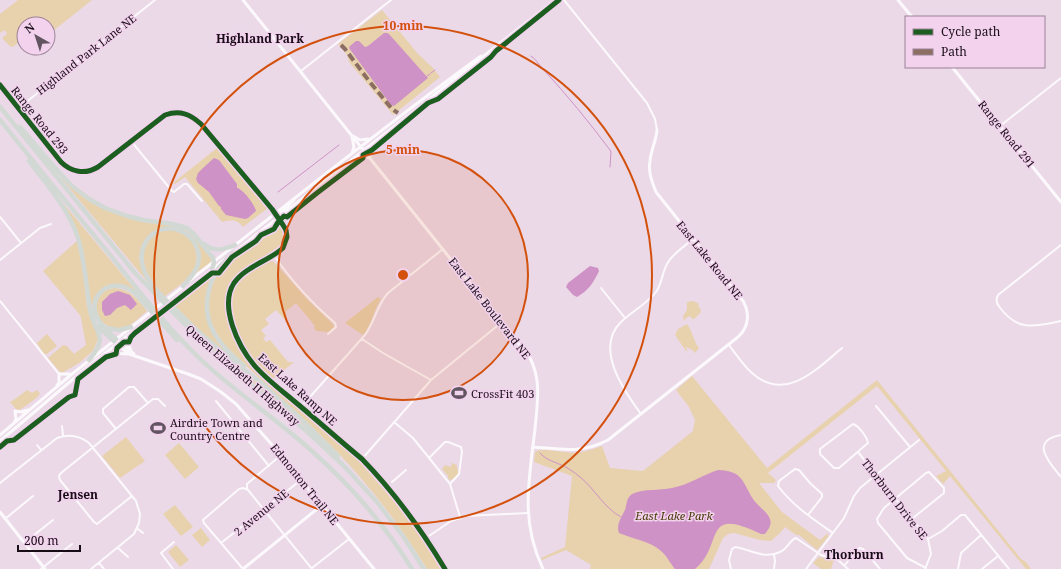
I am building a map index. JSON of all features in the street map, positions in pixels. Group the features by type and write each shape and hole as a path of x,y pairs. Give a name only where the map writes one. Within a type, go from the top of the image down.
{"highway":[{"path":"0,103 72,186 105,208 118,214 187,228 206,246 216,250 226,249 235,245"},
{"name":"Queen Elizabeth II Highway","path":"0,107 135,273 155,295 205,345 325,447 362,485 403,536 424,569"},
{"name":"Queen Elizabeth II Highway","path":"0,120 167,323 198,356 231,386 312,451 344,481 395,543 412,569"},
{"path":"5,126 60,202 72,223 82,252 91,314 99,333 100,342 96,352 89,360"},
{"path":"183,286 192,276 198,263 198,250 196,244 185,232 166,228 156,232 147,240 142,253 141,260 149,281 197,331 265,386"},
{"path":"198,238 213,258 214,262 212,269"},
{"path":"233,253 218,269 211,282 207,299 209,321 213,331 219,341 330,447 362,485"},
{"path":"117,341 98,320 95,312 95,304 102,291 109,287 120,286 128,288 137,295 170,333 212,373 231,386"},
{"path":"95,323 117,341"},
{"path":"104,327 116,330 133,329"}],"main road":[{"name":"East Lake Boulevard NE","path":"243,0 528,354 537,375 538,396 528,492 529,527 534,547 544,569"},
{"path":"0,435 89,360 150,318 555,0"},
{"path":"898,0 911,16"},
{"path":"134,354 130,349 128,342 130,336 133,329 147,315 275,212 401,115 505,39"},
{"name":"Range Road 291","path":"953,68 1061,202"},
{"name":"East Lake Road NE","path":"533,447 572,450 590,448 608,440 729,345 746,327 748,316 743,301 659,197 653,184 650,176 650,162 657,130"},
{"path":"352,135 360,140 371,138"},
{"path":"351,154 354,147 352,135"},
{"path":"350,160 363,156 370,158 370,148 373,142"},
{"path":"278,217 281,212 304,191"},
{"name":"East Lake Ramp NE","path":"275,212 286,230 287,240 283,248 244,273 238,279 230,292 228,311 242,346 250,361 262,373 362,459 390,490 426,538 445,569"},
{"path":"0,441 100,358 117,341"},
{"name":"Edmonton Trail NE","path":"117,341 139,358"},
{"name":"Edmonton Trail NE","path":"117,341 129,354 201,379 221,392 244,412 282,455 374,569"},
{"path":"100,358 114,353 129,354"},
{"path":"56,387 59,383 59,374 72,374"},
{"path":"13,424 16,419 15,411 21,412 30,410"},
{"path":"243,569 322,505"},
{"path":"0,512 43,568"}],"street":[{"name":"Highland Park Lane NE","path":"20,111 25,103 155,0"},
{"name":"East Lake Road NE","path":"564,0 647,103 655,118 657,130"},
{"path":"301,72 389,1"},
{"path":"1000,126 1061,78"},
{"name":"Range Road 293","path":"0,85 64,165 74,171 88,171 98,167 131,141"},
{"path":"202,201 187,184 184,184 174,192 172,191 131,141 165,115 180,112 192,116 201,124 275,212"},
{"path":"0,217 21,243"},
{"path":"0,260 40,228 51,224"},
{"path":"641,414 623,388 610,351 612,335 619,323 654,295 670,259 693,239"},
{"path":"1061,245 998,295 996,302 1009,317 1022,325 1033,326 1061,321"},
{"path":"301,407 362,339 372,324 384,297 443,249"},
{"path":"274,255 283,269 308,298 335,323 336,327 328,334"},
{"path":"601,288 625,318"},
{"path":"0,301 59,374"},
{"path":"362,459 431,380 502,322"},
{"path":"362,339 383,353 431,380"},
{"path":"729,345 746,367 757,377 767,383 781,385 795,382 807,376 842,348"},
{"path":"116,429 103,413 103,409 129,387 134,387 148,403"},
{"path":"132,496 97,524 59,476 153,399 157,398 164,406"},
{"name":"Edmonton Trail NE","path":"216,401 269,466"},
{"path":"876,406 910,447"},
{"path":"394,422 413,438 450,484 460,517"},
{"path":"853,424 856,425 868,442 867,445 858,452 837,469 829,464 819,452 821,448 853,424"},
{"path":"62,426 64,436"},
{"path":"1061,435 1049,439 1044,446 1043,451 1061,477"},
{"path":"0,483 53,441 64,436 78,437 85,440 93,447 138,505 140,510 140,518 137,529 131,537 91,569"},
{"path":"806,569 847,515 857,492 876,474 919,440"},
{"path":"429,458 444,442 461,447 462,452 459,474 450,484"},
{"path":"37,445 41,450"},
{"name":"Thorburn Drive SE","path":"858,452 913,518 928,539 931,554 926,568"},
{"path":"282,455 247,484 248,490 312,569 349,539"},
{"path":"808,515 822,497 822,494 799,470 795,469 779,481 778,485 790,501 808,515 833,533"},
{"path":"392,482 406,470"},
{"path":"913,518 944,493 944,488 929,472 881,510 877,519 877,521 907,558 926,568"},
{"name":"2 Avenue NE","path":"222,543 301,480"},
{"path":"243,569 203,520 239,489 243,488 248,490"},
{"path":"77,500 88,491"},
{"path":"3,517 33,496"},
{"path":"426,538 451,521 460,517 477,514 528,513"},
{"path":"928,539 942,531 962,515 966,516 1009,569"},
{"path":"24,543 53,520"},
{"path":"137,529 143,533"},
{"path":"958,569 961,553 981,535"},
{"path":"731,569 730,556 732,549 735,547 759,554 774,555 784,550 795,538 818,553 835,558 848,569"},
{"path":"174,542 162,553 174,569"},
{"path":"43,568 72,544"},
{"path":"118,548 128,557"},
{"path":"844,565 860,548 863,549 880,569"},
{"path":"774,555 774,569"},
{"path":"982,569 998,556"},
{"path":"99,563 104,569"}],"green space":[{"path":"18,0 92,0 56,29 56,16 16,16 16,44 13,47 11,47 2,38 7,34 5,30 0,33 0,14"},
{"path":"382,10 418,54 440,77 393,115 349,62 347,55 338,44"},
{"path":"217,148 268,208 243,227 234,221 222,222 185,177 175,184 173,183"},
{"path":"62,177 111,212 183,228 194,236 211,258 211,262 195,274 199,247 189,233 177,227 151,233 142,245 139,258 142,269 150,285 61,178"},
{"path":"58,197 136,291 109,285 94,301 92,307 78,235"},
{"path":"276,224 280,225 284,234 284,240 281,246 241,272 232,283 228,293 227,314 238,346 250,364 263,378 357,458 393,500 425,543 440,569 427,569 408,539 352,468 315,430 223,343 216,332 211,321 209,300 211,288 217,275 223,271 231,259 262,235 275,228"},
{"path":"163,230 177,230 181,232 191,241 197,257 194,269 190,275 164,297 149,277 143,255 145,247 150,239"},
{"path":"77,241 83,271 87,307 99,337 93,351 79,363 62,373 48,358 63,345 67,346 74,354 86,345 81,318 43,271"},
{"path":"270,261 273,261 276,264 308,300 333,324 334,327 328,332 316,331 314,328 315,326 296,303 286,311 285,320 276,310 265,319 269,324 261,330 266,336 263,338 266,342 270,340 288,362 294,362 273,379 256,363 244,344 236,325 232,305 232,296 238,283 250,272"},
{"path":"213,273 209,284 208,321 230,356 209,340 173,304"},
{"path":"114,288 125,290 133,295 147,311 127,327 115,328 108,326 99,318 97,312 97,300 100,295 106,290"},
{"path":"378,297 381,299 363,335 345,323"},
{"path":"692,301 698,303 698,307 700,308 701,312 694,319 690,316 684,321 683,316 687,310 687,302"},
{"path":"687,324 699,348 695,353 691,349 685,347 688,351 686,351 675,335 678,329"},
{"path":"47,334 57,346 47,354 44,354 37,343"},
{"path":"215,348 283,405 314,434 214,349"},
{"name":"East Lake Park","path":"692,376 767,468 877,380 1021,559 1026,562 1031,569 1026,569 950,476 943,484 936,476 946,471 877,386 768,473 776,480 774,483 759,483 782,512 820,540 828,533 828,537 817,550 799,535 796,535 785,527 771,541 760,540 734,533 728,534 723,538 709,569 590,569 591,565 566,550 542,560 541,558 565,547 572,476 534,462 535,452 548,450 575,453 602,446 610,468 643,471 693,431 695,420 689,407 676,390"},
{"path":"27,390 32,393 37,390 40,394 33,401 19,410 16,409 10,402"},
{"path":"126,437 145,461 120,478 102,456"},
{"path":"179,443 199,467 185,479 165,455"},
{"path":"452,463 457,465 457,469 459,471 458,475 451,480 448,479 448,476 442,469 445,465 451,467"},
{"path":"175,505 193,527 181,536 163,514"},
{"path":"201,528 210,540 202,547 192,535"},
{"path":"176,545 189,560 180,567 168,552"},
{"path":"819,557 834,560 831,569 821,569 813,563"}],"shaded area":[{"path":"384,33 389,34 428,78 394,106 391,105 349,48 356,41 359,41 365,47 368,46"},
{"path":"214,158 219,160 237,184 237,188 245,194 253,205 256,211 248,218 245,219 226,215 209,192 198,183 196,179 198,173"},
{"path":"590,266 598,268 599,271 595,279 581,295 577,297 573,295 566,287 568,283"},
{"path":"118,291 130,295 137,304 131,310 125,305 117,308 110,315 105,316 102,310 102,302 110,294"},
{"path":"718,470 732,472 744,482 753,499 770,519 771,523 765,534 761,534 742,526 730,524 722,526 717,531 710,549 704,559 695,569 675,569 665,555 657,548 647,542 619,533 619,522 632,494 642,491 678,487"}],"waterway":[{"path":"531,56 586,119 610,150 610,167"},
{"path":"431,73 435,70"},
{"path":"278,192 339,145"},
{"path":"540,453 546,458 578,475 610,509 621,517"}],"marked path":[{"path":"341,45 392,109 398,113"}],"cycle path":[{"path":"0,447 7,441 14,440 69,397 75,395 78,379 106,357 116,354 117,348 124,342 129,342 135,333 212,273 219,273 232,257 256,241 261,235 274,229 284,216 287,217 363,158 363,155 372,150 428,103 438,99 559,0"},
{"path":"0,85 61,162 69,168 83,172 98,167 165,115 175,113 189,115 201,124 272,209 286,230 287,237 283,248 271,257 245,272 234,283 230,292 229,303 232,326 242,347 263,375 362,459 385,484 406,511 445,569"}],"place":[{"name":"CrossFit 403","path":"459,393"},
{"name":"Airdrie Town and Country Centre","path":"158,428"}],"district":[{"name":"Highland Park","path":"260,38"},
{"name":"Jensen","path":"78,494"},
{"name":"Thorburn","path":"854,554"}]}
